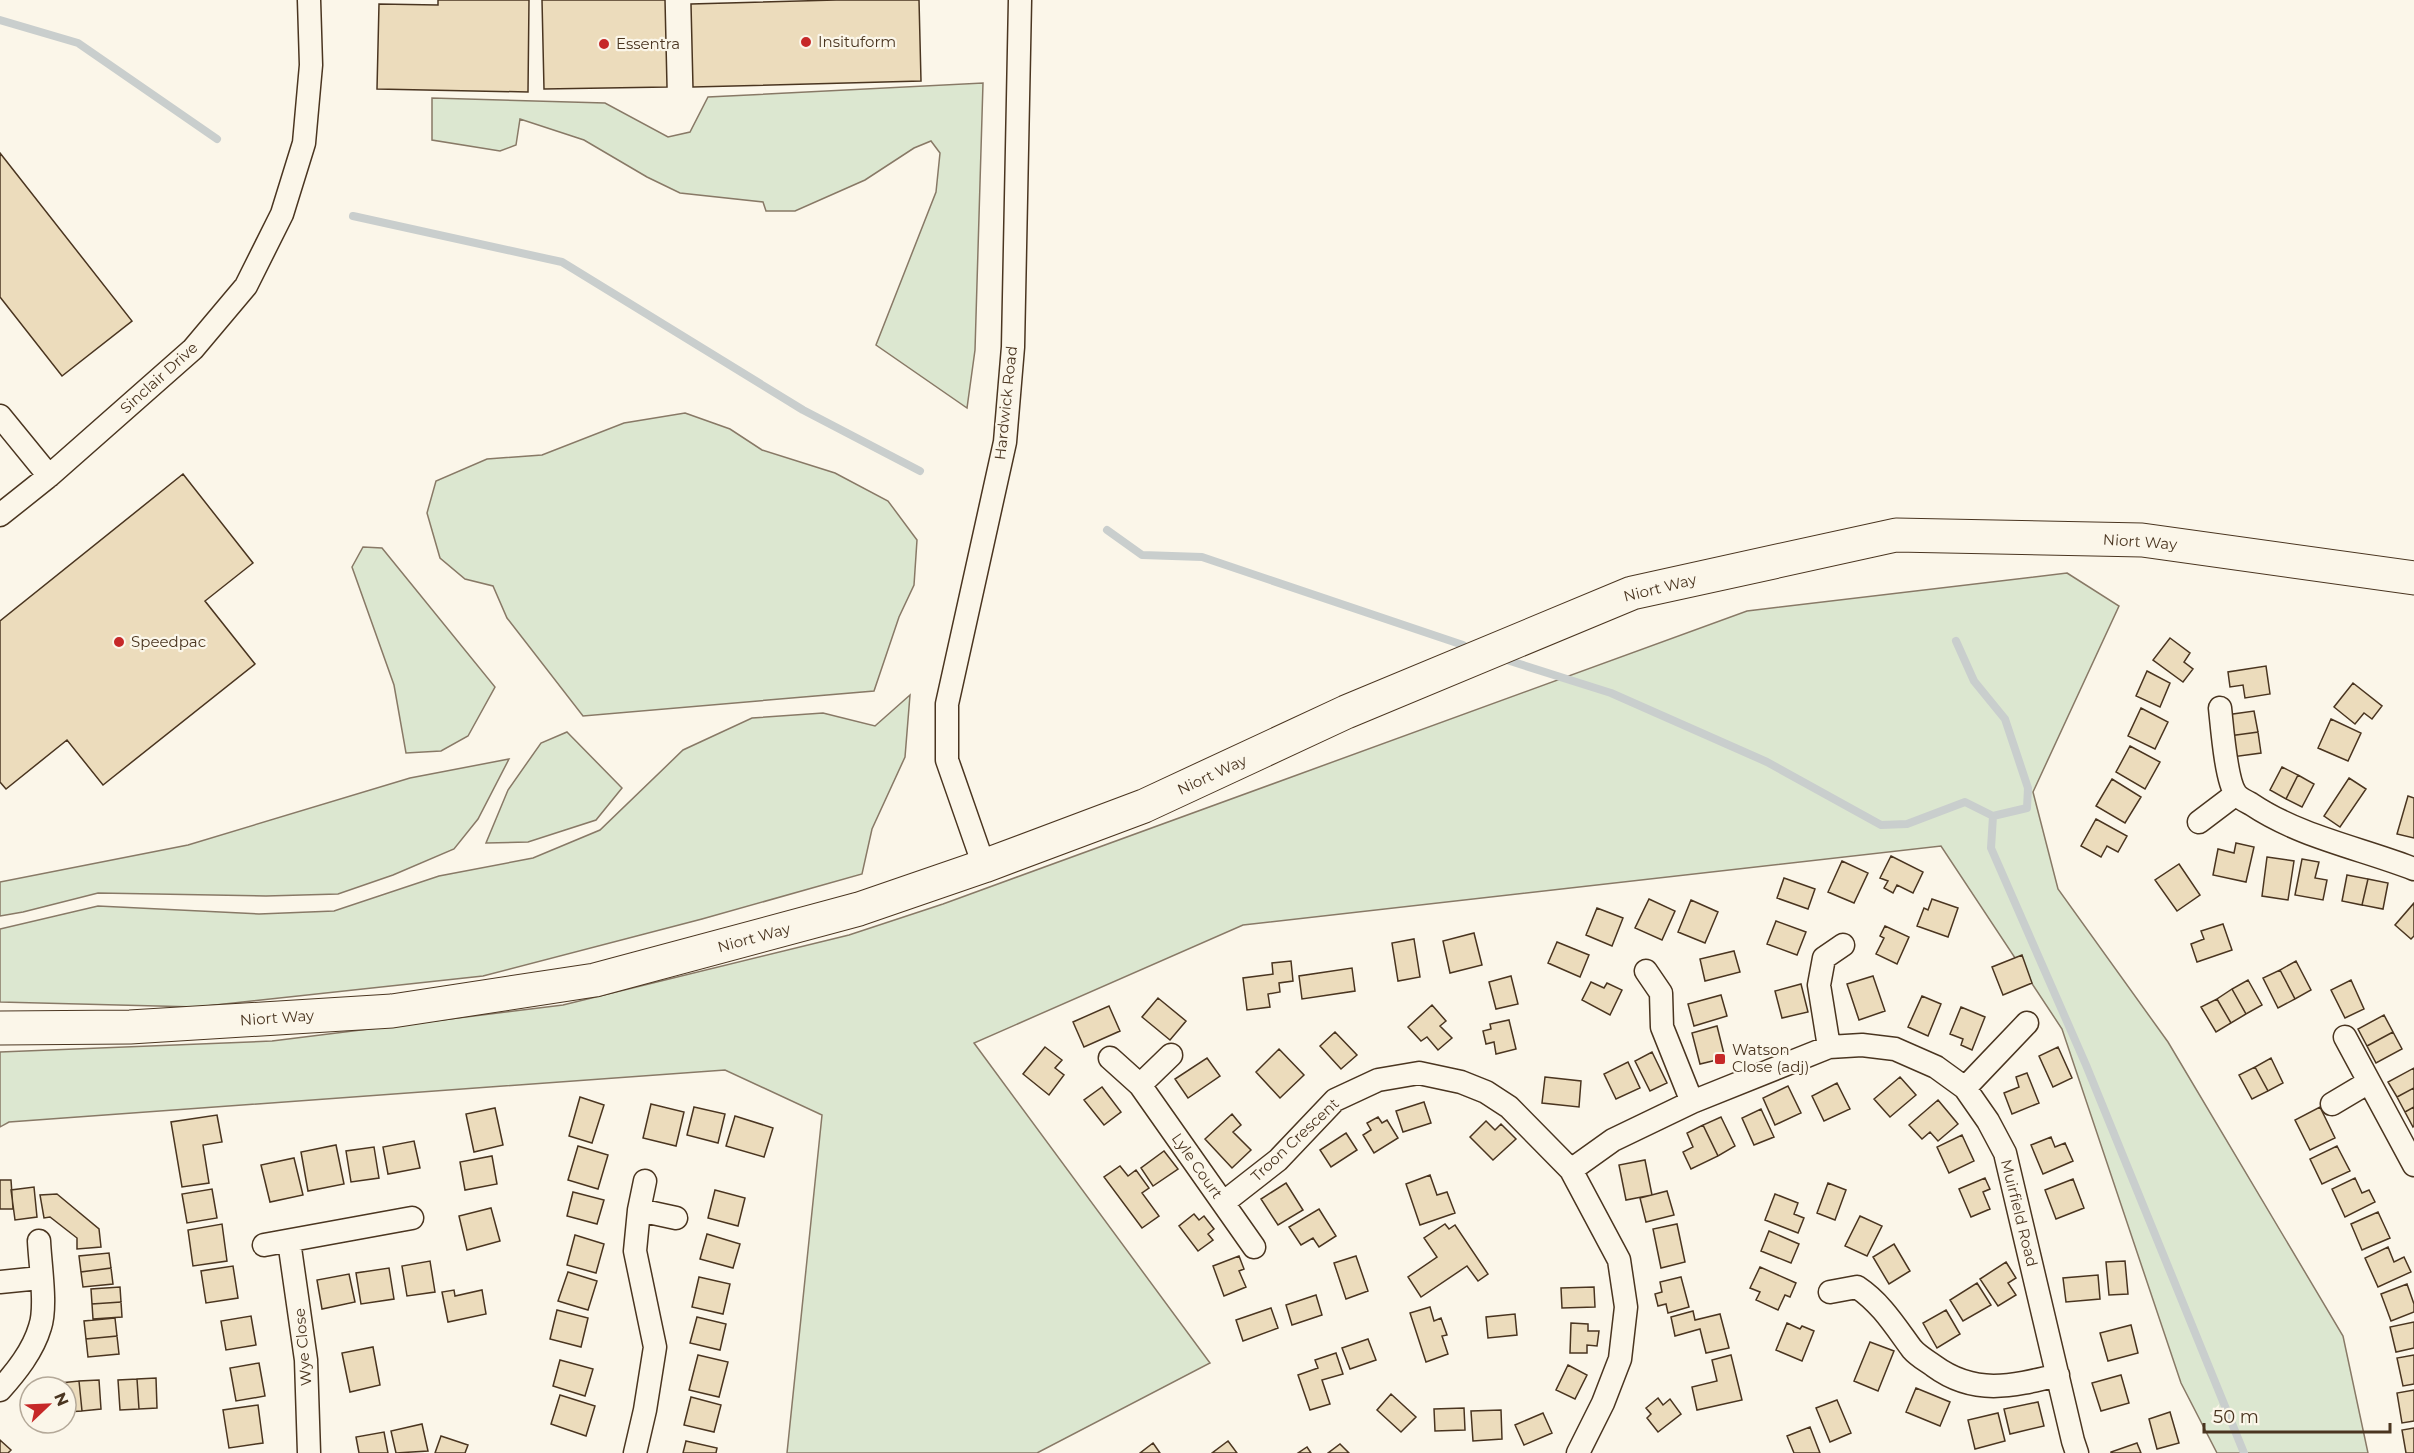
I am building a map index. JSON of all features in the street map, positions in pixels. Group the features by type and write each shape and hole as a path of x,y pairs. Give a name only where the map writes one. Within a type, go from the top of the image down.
{"highway":[{"name":"Niort Way","path":"0,1028 130,1028 392,1011 595,980 860,909 984,866 1144,806 1346,712 1632,593 1896,535 2142,540 2414,578"}],"street":[{"name":"Sinclair Drive","path":"0,514 49,476 193,349 246,286 282,214 304,143 311,65 309,0"},
{"name":"Hardwick Road","path":"984,866 947,760 947,704 1005,442 1013,347 1020,0"},
{"path":"0,416 49,476"},
{"path":"2220,708 2228,769 2236,794 2263,812 2322,838 2376,854 2414,869"},
{"path":"2199,822 2236,794"},
{"path":"1829,1047 1819,986 1824,958 1843,945"},
{"path":"1646,971 1661,993 1662,1027 1692,1102"},
{"path":"1965,1088 2027,1023"},
{"path":"2345,1037 2414,1165"},
{"name":"Muirfield Road","path":"1571,1170 1612,1140 1692,1102 1829,1047 1862,1045 1895,1049 1936,1067 1965,1088 1988,1121 2005,1153 2073,1441 2078,1453"},
{"path":"1140,1085 1171,1054"},
{"name":"Lyle Court","path":"1110,1058 1140,1085 1254,1247"},
{"name":"Troon Crescent","path":"1223,1203 1278,1160 1335,1100 1378,1080 1419,1073 1461,1082 1486,1092 1509,1107 1571,1170 1619,1260 1626,1306 1620,1359 1603,1403 1578,1453"},
{"path":"2331,1104 2370,1082"},
{"path":"635,1453 645,1410 655,1347 635,1251 639,1210 645,1181"},
{"path":"639,1210 676,1218"},
{"path":"264,1245 412,1218"},
{"path":"0,1390 19,1368 41,1326 39,1241"},
{"name":"Wye Close","path":"289,1241 306,1360 309,1453"},
{"path":"0,1282 40,1278"},
{"path":"1830,1292 1857,1287 1874,1299 1914,1352 1940,1371 1963,1383 1992,1387 2016,1386 2058,1375"}],"green space":[{"path":"983,83 975,350 967,408 876,345 936,192 940,153 931,141 914,148 865,180 795,211 766,211 763,202 680,193 647,177 584,140 520,119 516,145 500,151 432,140 432,98 605,103 668,137 690,132 708,97"},
{"path":"685,413 730,429 762,450 835,473 888,501 917,540 914,585 899,617 874,691 583,716 507,618 493,586 465,579 440,558 427,513 436,481 487,459 542,455 624,423"},
{"path":"363,547 382,548 495,687 468,736 441,751 406,753 394,685 352,567"},
{"path":"2067,573 2119,606 2033,792 2058,889 2168,1042 2343,1336 2368,1453 2217,1453 2181,1383 2062,1029 1941,846 1243,925 974,1043 1210,1363 1037,1453 787,1453 822,1115 725,1070 9,1122 0,1127 0,1052 272,1041 563,1005 849,935 943,904 1747,611"},
{"path":"910,695 905,757 872,829 862,874 702,919 483,976 197,1007 0,1002 0,929 98,906 259,914 334,911 439,876 533,858 600,830 683,750 752,718 823,713 875,726"},
{"path":"567,732 622,788 596,820 528,842 486,843 508,790 541,743"},
{"path":"509,759 478,819 454,849 393,875 338,894 266,896 98,893 0,916 0,882 188,845 410,778"}],"building":[{"path":"438,0 529,0 528,92 377,89 379,4 438,5"},
{"name":"Essentra","path":"542,0 665,0 667,87 544,89"},
{"name":"Insituform","path":"919,0 921,81 693,87 691,4"},
{"path":"0,153 132,321 62,376 0,297"},
{"name":"Speedpac","path":"183,474 253,563 205,601 255,664 103,785 67,740 6,789 0,782 0,621"},
{"path":"2170,638 2190,653 2184,662 2193,669 2183,682 2153,660"},
{"path":"2266,666 2270,694 2245,698 2243,685 2230,687 2228,672"},
{"path":"2147,671 2170,683 2160,707 2136,696"},
{"path":"2353,683 2382,706 2372,719 2364,713 2355,724 2334,707"},
{"path":"2141,708 2168,722 2155,749 2128,736"},
{"path":"2254,711 2258,732 2229,736 2226,715"},
{"path":"2331,719 2361,733 2348,761 2318,748"},
{"path":"2258,732 2261,753 2232,757 2229,736"},
{"path":"2130,746 2160,762 2145,789 2116,772"},
{"path":"2282,767 2298,775 2286,799 2270,790"},
{"path":"2298,775 2314,784 2302,807 2286,799"},
{"path":"2349,778 2366,789 2340,827 2324,816"},
{"path":"2112,779 2141,797 2125,823 2096,806"},
{"path":"2408,796 2414,798 2414,838 2397,834"},
{"path":"2096,819 2127,836 2118,852 2107,846 2101,857 2081,846"},
{"path":"2236,843 2254,847 2246,882 2213,875 2218,849 2234,853"},
{"path":"1891,856 1923,872 1913,893 1897,885 1893,893 1884,888 1888,881 1880,878"},
{"path":"2267,857 2294,861 2288,900 2262,896"},
{"path":"2302,859 2319,862 2315,878 2327,880 2323,900 2295,895"},
{"path":"1842,861 1868,873 1854,903 1828,892"},
{"path":"2179,864 2200,895 2177,911 2155,880"},
{"path":"2347,875 2368,879 2362,905 2342,901"},
{"path":"1784,878 1815,889 1808,909 1777,898"},
{"path":"2368,879 2388,883 2383,909 2362,905"},
{"path":"1649,899 1675,911 1662,940 1635,928"},
{"path":"1932,899 1958,908 1948,937 1917,926 1924,908 1928,910"},
{"path":"1691,900 1718,912 1705,943 1678,932"},
{"path":"2414,903 2414,936 2411,939 2395,925"},
{"path":"1597,908 1623,918 1612,946 1586,935"},
{"path":"1776,921 1806,932 1797,955 1767,944"},
{"path":"2223,924 2232,950 2197,962 2191,944 2204,939 2201,931"},
{"path":"1885,926 1909,937 1897,964 1876,954 1884,938 1880,936"},
{"path":"1474,933 1482,965 1450,973 1443,941"},
{"path":"1414,939 1420,977 1398,981 1392,943"},
{"path":"1557,942 1589,955 1580,977 1548,963"},
{"path":"1734,951 1740,972 1705,981 1700,959"},
{"path":"2022,955 2032,983 2003,995 1992,967"},
{"path":"1291,961 1293,981 1279,983 1280,992 1268,994 1270,1007 1247,1010 1243,978 1273,974 1272,963"},
{"path":"2296,961 2311,990 2295,999 2280,970"},
{"path":"1352,968 1355,991 1302,999 1299,976"},
{"path":"2280,970 2295,999 2278,1008 2263,978"},
{"path":"1511,976 1518,1004 1496,1009 1489,982"},
{"path":"1873,976 1885,1011 1859,1020 1847,984"},
{"path":"2248,980 2262,1005 2246,1014 2232,989"},
{"path":"2351,980 2364,1009 2345,1018 2331,990"},
{"path":"1591,982 1604,988 1607,983 1622,990 1610,1015 1582,1000"},
{"path":"1801,984 1808,1012 1782,1018 1775,991"},
{"path":"2232,989 2246,1014 2231,1023 2217,999"},
{"path":"1721,995 1727,1016 1694,1026 1688,1004"},
{"path":"1922,996 1941,1004 1928,1036 1908,1027"},
{"path":"1158,998 1186,1021 1170,1040 1142,1017"},
{"path":"2217,999 2231,1023 2216,1032 2201,1007"},
{"path":"1432,1005 1446,1021 1440,1026 1452,1038 1438,1050 1427,1037 1421,1041 1408,1027"},
{"path":"1109,1006 1120,1031 1084,1047 1073,1022"},
{"path":"1961,1007 1985,1017 1972,1050 1961,1045 1963,1039 1950,1034"},
{"path":"2384,1015 2393,1032 2367,1046 2358,1029"},
{"path":"1509,1020 1516,1049 1496,1054 1494,1042 1486,1044 1483,1031 1491,1029 1490,1024"},
{"path":"1717,1026 1725,1058 1700,1064 1692,1033"},
{"path":"1335,1032 1357,1055 1341,1069 1320,1046"},
{"path":"2393,1032 2402,1049 2376,1063 2367,1046"},
{"path":"1045,1047 1062,1060 1055,1068 1064,1075 1049,1095 1023,1074"},
{"path":"2058,1047 2072,1078 2053,1087 2039,1056"},
{"path":"1279,1049 1304,1075 1280,1098 1256,1072"},
{"path":"1652,1052 1667,1083 1650,1091 1635,1061"},
{"path":"1207,1058 1220,1076 1188,1098 1175,1079"},
{"path":"2271,1058 2283,1083 2268,1091 2255,1067"},
{"path":"1628,1062 1640,1088 1616,1099 1604,1074"},
{"path":"2255,1067 2268,1091 2252,1099 2239,1075"},
{"path":"2414,1068 2414,1088 2397,1097 2388,1082"},
{"path":"2027,1073 2039,1103 2012,1114 2004,1093 2019,1087 2016,1077"},
{"path":"1545,1077 1581,1081 1579,1107 1542,1103"},
{"path":"1900,1077 1916,1095 1890,1117 1874,1099"},
{"path":"1837,1083 1850,1109 1824,1121 1812,1096"},
{"path":"1788,1086 1801,1113 1775,1125 1763,1098"},
{"path":"1102,1087 1121,1112 1104,1125 1084,1100"},
{"path":"2414,1088 2414,1107 2405,1112 2397,1097"},
{"path":"580,1097 604,1105 592,1143 569,1136"},
{"path":"1938,1100 1958,1124 1938,1141 1930,1132 1922,1139 1909,1125"},
{"path":"1424,1102 1431,1123 1403,1132 1396,1111"},
{"path":"651,1104 684,1112 676,1146 643,1138"},
{"path":"694,1107 725,1114 718,1143 687,1135"},
{"path":"2320,1107 2335,1138 2310,1150 2295,1120"},
{"path":"2414,1107 2414,1126 2413,1127 2405,1112"},
{"path":"495,1108 503,1145 474,1152 466,1114"},
{"path":"1761,1109 1774,1137 1754,1145 1742,1118"},
{"path":"1232,1114 1241,1125 1233,1132 1251,1150 1232,1168 1205,1139"},
{"path":"217,1115 222,1142 203,1145 209,1183 182,1187 171,1122"},
{"path":"735,1116 773,1128 764,1157 726,1146"},
{"path":"1378,1117 1382,1123 1387,1120 1398,1138 1374,1153 1363,1135 1371,1130 1367,1123"},
{"path":"1721,1117 1735,1146 1718,1156 1703,1125"},
{"path":"1486,1121 1495,1130 1501,1124 1516,1139 1493,1160 1470,1137"},
{"path":"1703,1125 1718,1156 1691,1169 1683,1152 1693,1147 1687,1133"},
{"path":"1346,1133 1357,1150 1331,1167 1320,1150"},
{"path":"1962,1135 1974,1161 1949,1173 1937,1147"},
{"path":"2051,1137 2055,1147 2065,1143 2073,1161 2043,1174 2031,1145"},
{"path":"414,1141 420,1168 388,1174 383,1147"},
{"path":"336,1145 344,1184 308,1191 301,1152"},
{"path":"578,1146 608,1155 598,1189 568,1180"},
{"path":"2337,1146 2350,1171 2322,1184 2310,1159"},
{"path":"374,1147 379,1178 351,1182 346,1151"},
{"path":"1164,1151 1178,1169 1153,1186 1141,1168"},
{"path":"492,1156 497,1184 465,1190 460,1162"},
{"path":"294,1158 303,1195 270,1202 261,1165"},
{"path":"1645,1160 1652,1195 1626,1200 1619,1165"},
{"path":"1120,1166 1128,1176 1136,1170 1149,1188 1142,1193 1159,1216 1142,1228 1104,1177"},
{"path":"1430,1175 1437,1195 1447,1192 1455,1213 1420,1225 1406,1184"},
{"path":"1985,1178 1990,1189 1983,1192 1990,1209 1971,1217 1959,1189"},
{"path":"2355,1178 2362,1193 2369,1190 2375,1202 2345,1217 2332,1189"},
{"path":"2073,1179 2084,1208 2056,1219 2045,1190"},
{"path":"0,1180 11,1180 13,1209 0,1209"},
{"path":"1286,1183 1303,1210 1278,1225 1261,1199"},
{"path":"1828,1183 1846,1190 1835,1220 1817,1213"},
{"path":"34,1187 37,1217 15,1220 11,1190"},
{"path":"212,1189 217,1218 187,1223 182,1194"},
{"path":"715,1190 745,1198 738,1226 708,1218"},
{"path":"1667,1191 1674,1215 1646,1222 1640,1198"},
{"path":"573,1192 604,1200 597,1224 567,1216"},
{"path":"57,1194 99,1229 101,1247 77,1249 77,1238 50,1217 44,1218 40,1195"},
{"path":"1775,1194 1798,1203 1794,1214 1804,1218 1798,1233 1765,1220"},
{"path":"491,1208 500,1241 467,1250 459,1216"},
{"path":"1319,1209 1336,1236 1319,1247 1313,1238 1301,1245 1289,1227"},
{"path":"2378,1212 2390,1238 2362,1250 2351,1224"},
{"path":"1194,1214 1199,1220 1204,1216 1214,1229 1208,1234 1213,1240 1198,1251 1179,1226"},
{"path":"1860,1216 1882,1226 1867,1256 1845,1246"},
{"path":"222,1224 227,1261 193,1266 188,1230"},
{"path":"1445,1224 1449,1229 1455,1225 1488,1274 1478,1281 1467,1266 1421,1297 1408,1277 1437,1257 1424,1238"},
{"path":"1677,1224 1685,1262 1661,1268 1653,1229"},
{"path":"1769,1231 1799,1244 1791,1263 1761,1251"},
{"path":"707,1234 740,1244 733,1268 700,1259"},
{"path":"575,1235 604,1244 596,1273 567,1265"},
{"path":"1894,1244 1910,1271 1889,1284 1873,1257"},
{"path":"2388,1247 2394,1262 2404,1257 2411,1272 2378,1287 2365,1258"},
{"path":"109,1253 111,1268 81,1272 79,1256"},
{"path":"1239,1256 1244,1269 1239,1271 1246,1287 1224,1296 1213,1266"},
{"path":"1356,1256 1368,1291 1346,1299 1334,1263"},
{"path":"430,1261 435,1292 407,1296 402,1266"},
{"path":"2125,1261 2128,1294 2109,1295 2106,1262"},
{"path":"2006,1262 2016,1278 2008,1283 2016,1295 1998,1306 1980,1279"},
{"path":"233,1266 238,1298 206,1303 201,1271"},
{"path":"1760,1267 1796,1283 1790,1297 1785,1295 1778,1310 1756,1300 1760,1292 1750,1288"},
{"path":"111,1268 113,1284 83,1287 81,1272"},
{"path":"389,1268 394,1299 361,1304 356,1273"},
{"path":"568,1272 597,1281 588,1310 558,1301"},
{"path":"349,1274 355,1302 322,1309 317,1280"},
{"path":"2098,1275 2100,1299 2066,1302 2063,1278"},
{"path":"699,1277 730,1284 723,1314 692,1307"},
{"path":"1681,1277 1689,1307 1668,1313 1666,1304 1658,1306 1655,1294 1662,1292 1660,1282"},
{"path":"1977,1283 1991,1305 1963,1321 1950,1300"},
{"path":"2407,1284 2414,1304 2414,1312 2391,1321 2381,1294"},
{"path":"120,1287 121,1302 92,1304 91,1289"},
{"path":"1594,1287 1595,1307 1562,1308 1561,1288"},
{"path":"454,1290 455,1296 482,1290 486,1314 448,1322 442,1292"},
{"path":"1316,1295 1322,1315 1292,1325 1286,1305"},
{"path":"121,1302 122,1317 93,1319 92,1304"},
{"path":"1430,1307 1434,1321 1441,1318 1447,1335 1442,1336 1448,1354 1426,1362 1410,1313"},
{"path":"1271,1308 1278,1328 1243,1341 1236,1320"},
{"path":"557,1310 588,1318 581,1347 550,1339"},
{"path":"1946,1310 1960,1334 1937,1348 1923,1323"},
{"path":"1693,1311 1695,1320 1720,1314 1729,1348 1706,1353 1700,1329 1675,1336 1671,1317"},
{"path":"1515,1314 1517,1335 1488,1338 1486,1317"},
{"path":"251,1316 256,1345 226,1350 221,1321"},
{"path":"697,1317 726,1324 720,1350 690,1343"},
{"path":"115,1318 117,1336 86,1339 84,1321"},
{"path":"2414,1322 2414,1348 2396,1352 2390,1327"},
{"path":"1571,1323 1588,1324 1588,1331 1599,1331 1597,1346 1587,1345 1587,1353 1570,1353"},
{"path":"1787,1323 1800,1329 1802,1326 1814,1331 1802,1361 1776,1350"},
{"path":"2131,1325 2138,1353 2108,1361 2100,1333"},
{"path":"117,1336 119,1354 88,1357 86,1339"},
{"path":"1368,1339 1376,1360 1350,1369 1342,1348"},
{"path":"1870,1342 1894,1351 1878,1391 1854,1381"},
{"path":"373,1347 380,1385 350,1392 342,1353"},
{"path":"1336,1353 1343,1374 1322,1380 1330,1404 1310,1410 1298,1375 1318,1368 1315,1360"},
{"path":"698,1355 728,1362 719,1397 689,1390"},
{"path":"1731,1355 1742,1400 1697,1410 1692,1387 1717,1381 1712,1360"},
{"path":"2414,1355 2414,1384 2403,1386 2397,1358"},
{"path":"560,1360 593,1369 585,1396 553,1386"},
{"path":"259,1363 265,1396 236,1401 230,1368"},
{"path":"1568,1365 1587,1375 1575,1399 1556,1390"},
{"path":"2121,1375 2129,1403 2101,1411 2092,1383"},
{"path":"156,1378 157,1408 139,1409 137,1379"},
{"path":"137,1379 139,1409 120,1410 118,1380"},
{"path":"99,1380 101,1409 82,1411 79,1381"},
{"path":"79,1381 82,1411 78,1411"},
{"path":"1916,1388 1950,1402 1940,1426 1906,1412"},
{"path":"2414,1390 2414,1421 2402,1423 2397,1393"},
{"path":"1391,1394 1416,1417 1401,1432 1377,1410"},
{"path":"560,1395 595,1406 586,1436 551,1424"},
{"path":"691,1397 721,1405 714,1432 684,1425"},
{"path":"1658,1398 1663,1405 1670,1399 1681,1414 1658,1432 1647,1418 1651,1414 1646,1408"},
{"path":"1837,1400 1851,1433 1830,1442 1816,1408"},
{"path":"2038,1402 2044,1426 2010,1434 2004,1409"},
{"path":"258,1405 263,1443 229,1448 223,1410"},
{"path":"1464,1408 1465,1430 1435,1431 1434,1409"},
{"path":"1501,1410 1502,1439 1473,1441 1471,1411"},
{"path":"2170,1412 2179,1443 2157,1449 2149,1419"},
{"path":"1543,1413 1552,1433 1524,1445 1515,1425"},
{"path":"1998,1413 2005,1441 1975,1449 1968,1420"},
{"path":"422,1424 428,1451 396,1453 391,1431"},
{"path":"1810,1427 1820,1453 1794,1453 1787,1436"},
{"path":"2414,1428 2414,1453 2406,1453 2402,1430"},
{"path":"384,1432 388,1453 359,1453 356,1437"},
{"path":"441,1436 468,1445 465,1453 435,1453"},
{"path":"0,1440 11,1450 8,1453 0,1453"},
{"path":"686,1441 717,1448 716,1453 683,1453"},
{"path":"1228,1441 1237,1453 1212,1453"},
{"path":"1153,1443 1160,1453 1140,1453"},
{"path":"2137,1443 2141,1453 2111,1453 2111,1452"},
{"path":"1340,1444 1349,1453 1328,1453"},
{"path":"1307,1447 1311,1453 1298,1453"}],"waterway":[{"path":"0,20 78,43 217,139"},
{"path":"353,216 562,262 803,410 920,471"},
{"path":"1107,530 1142,555 1202,557 1463,645"},
{"path":"1956,641 1974,681 2005,719 2028,788 2027,808 1993,816"},
{"path":"1510,661 1611,693 1767,762 1881,825 1907,824 1965,802 1993,816 1991,848 2086,1065 2244,1453"}],"place":[{"name":"Insituform","path":"806,42"},
{"name":"Essentra","path":"604,44"},
{"name":"Speedpac","path":"119,642"},
{"name":"Watson Close (adj)","path":"1720,1059"}]}
